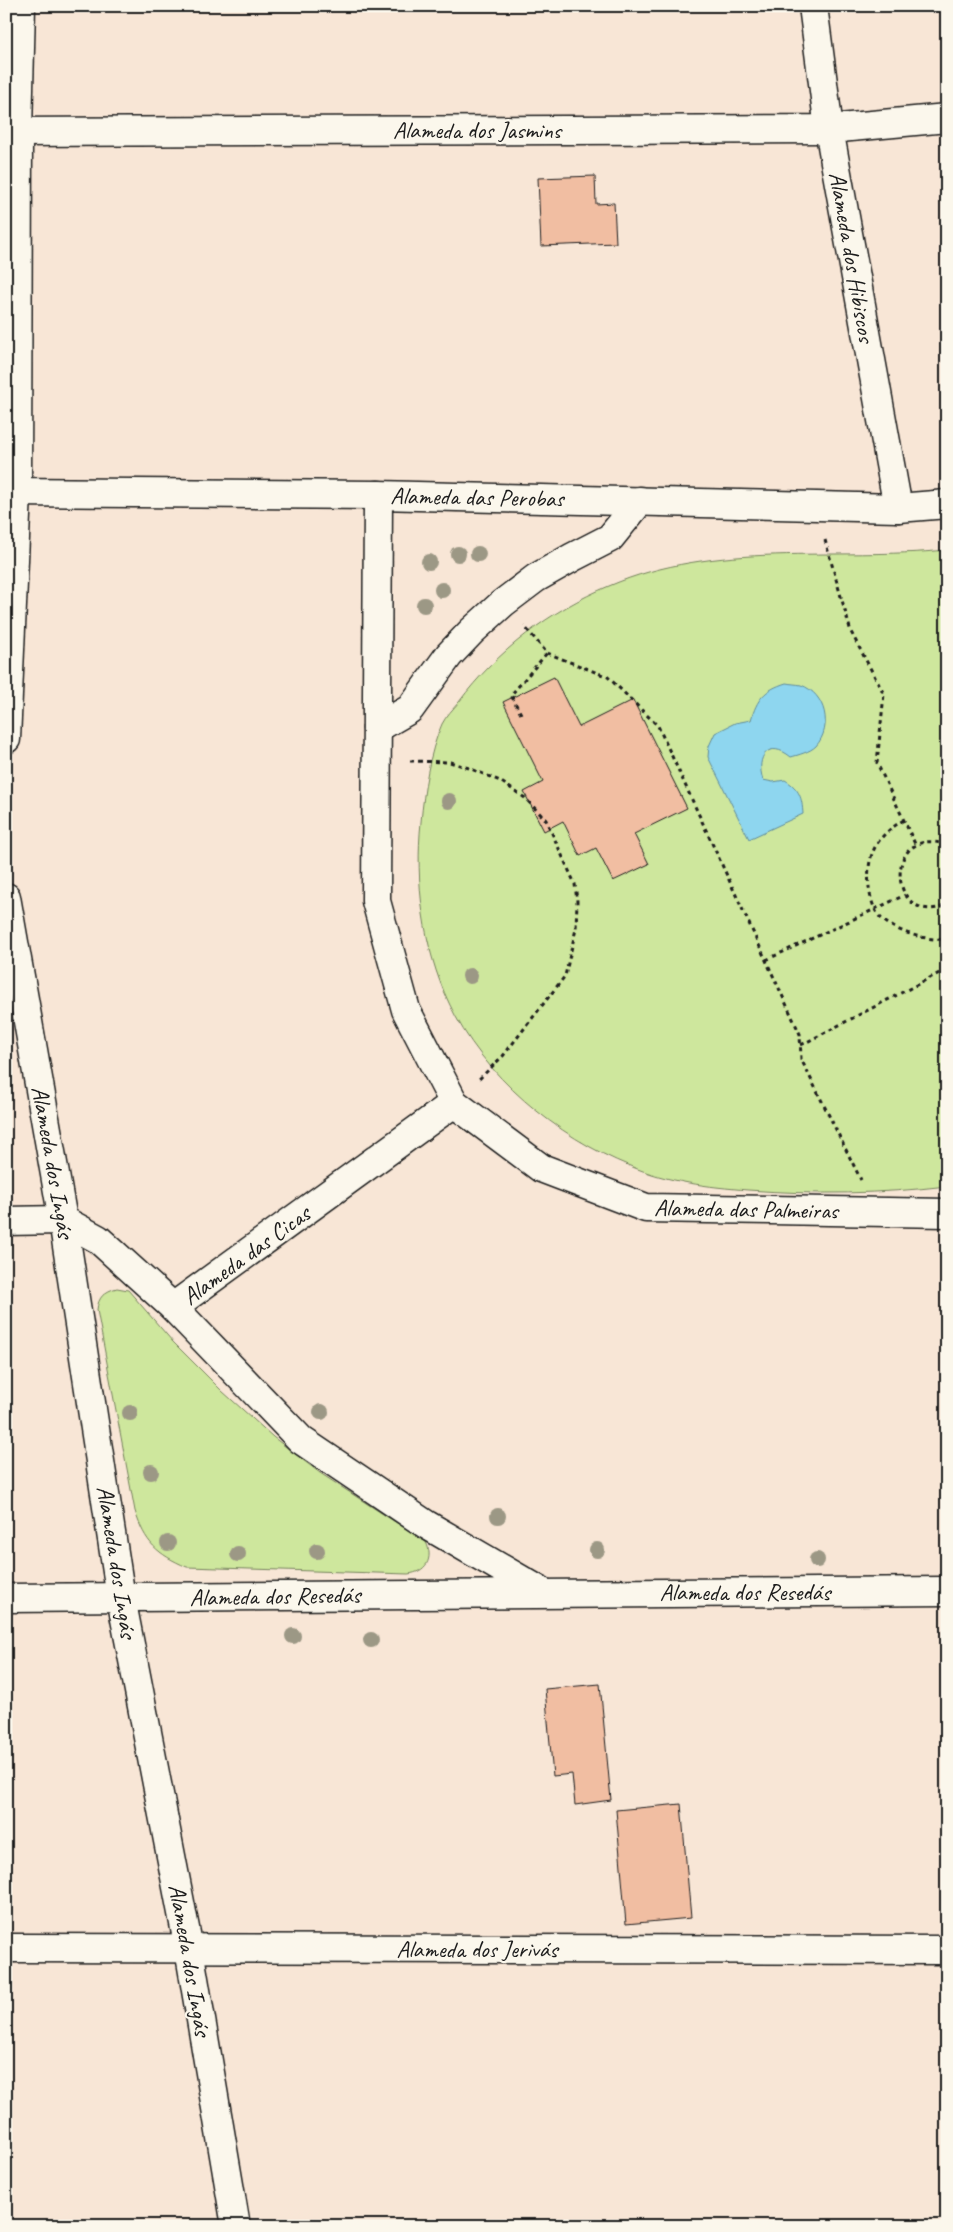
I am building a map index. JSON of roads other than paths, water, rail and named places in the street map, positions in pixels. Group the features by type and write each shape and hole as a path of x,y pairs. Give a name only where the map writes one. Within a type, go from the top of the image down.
{"street":[{"path":"6,739 12,492 12,132 21,6"},
{"name":"Alameda dos Hibiscos","path":"813,6 828,129 898,508"},
{"name":"Alameda dos Jasmins","path":"12,132 828,129 947,118"},
{"name":"Alameda das Perobas","path":"12,492 378,495 898,508 947,504"},
{"name":"Alameda das Palmeiras","path":"378,495 376,902 406,1010 454,1103 541,1168 646,1208 947,1213"},
{"path":"377,728 410,709 450,655 472,631 503,603 536,578 573,556 610,538 640,501"},
{"name":"Alameda dos Ingás","path":"6,897 63,1220 121,1598 189,1949 236,2226"},
{"name":"Alameda das Cicas","path":"6,1221 63,1220 98,1239 173,1307 454,1103"},
{"path":"173,1307 302,1440 427,1525 544,1593"},
{"name":"Alameda dos Resedás","path":"6,1598 947,1591"},
{"name":"Alameda dos Jerivás","path":"6,1948 947,1950"}],"water":[{"path":"786,683 801,685 810,689 816,696 824,712 824,730 816,746 811,750 791,757 783,752 770,750 763,757 761,771 763,780 773,782 785,780 790,783 799,794 803,814 749,839 708,757 709,746 715,733 735,723 751,720 756,706 763,696 772,689"}]}
